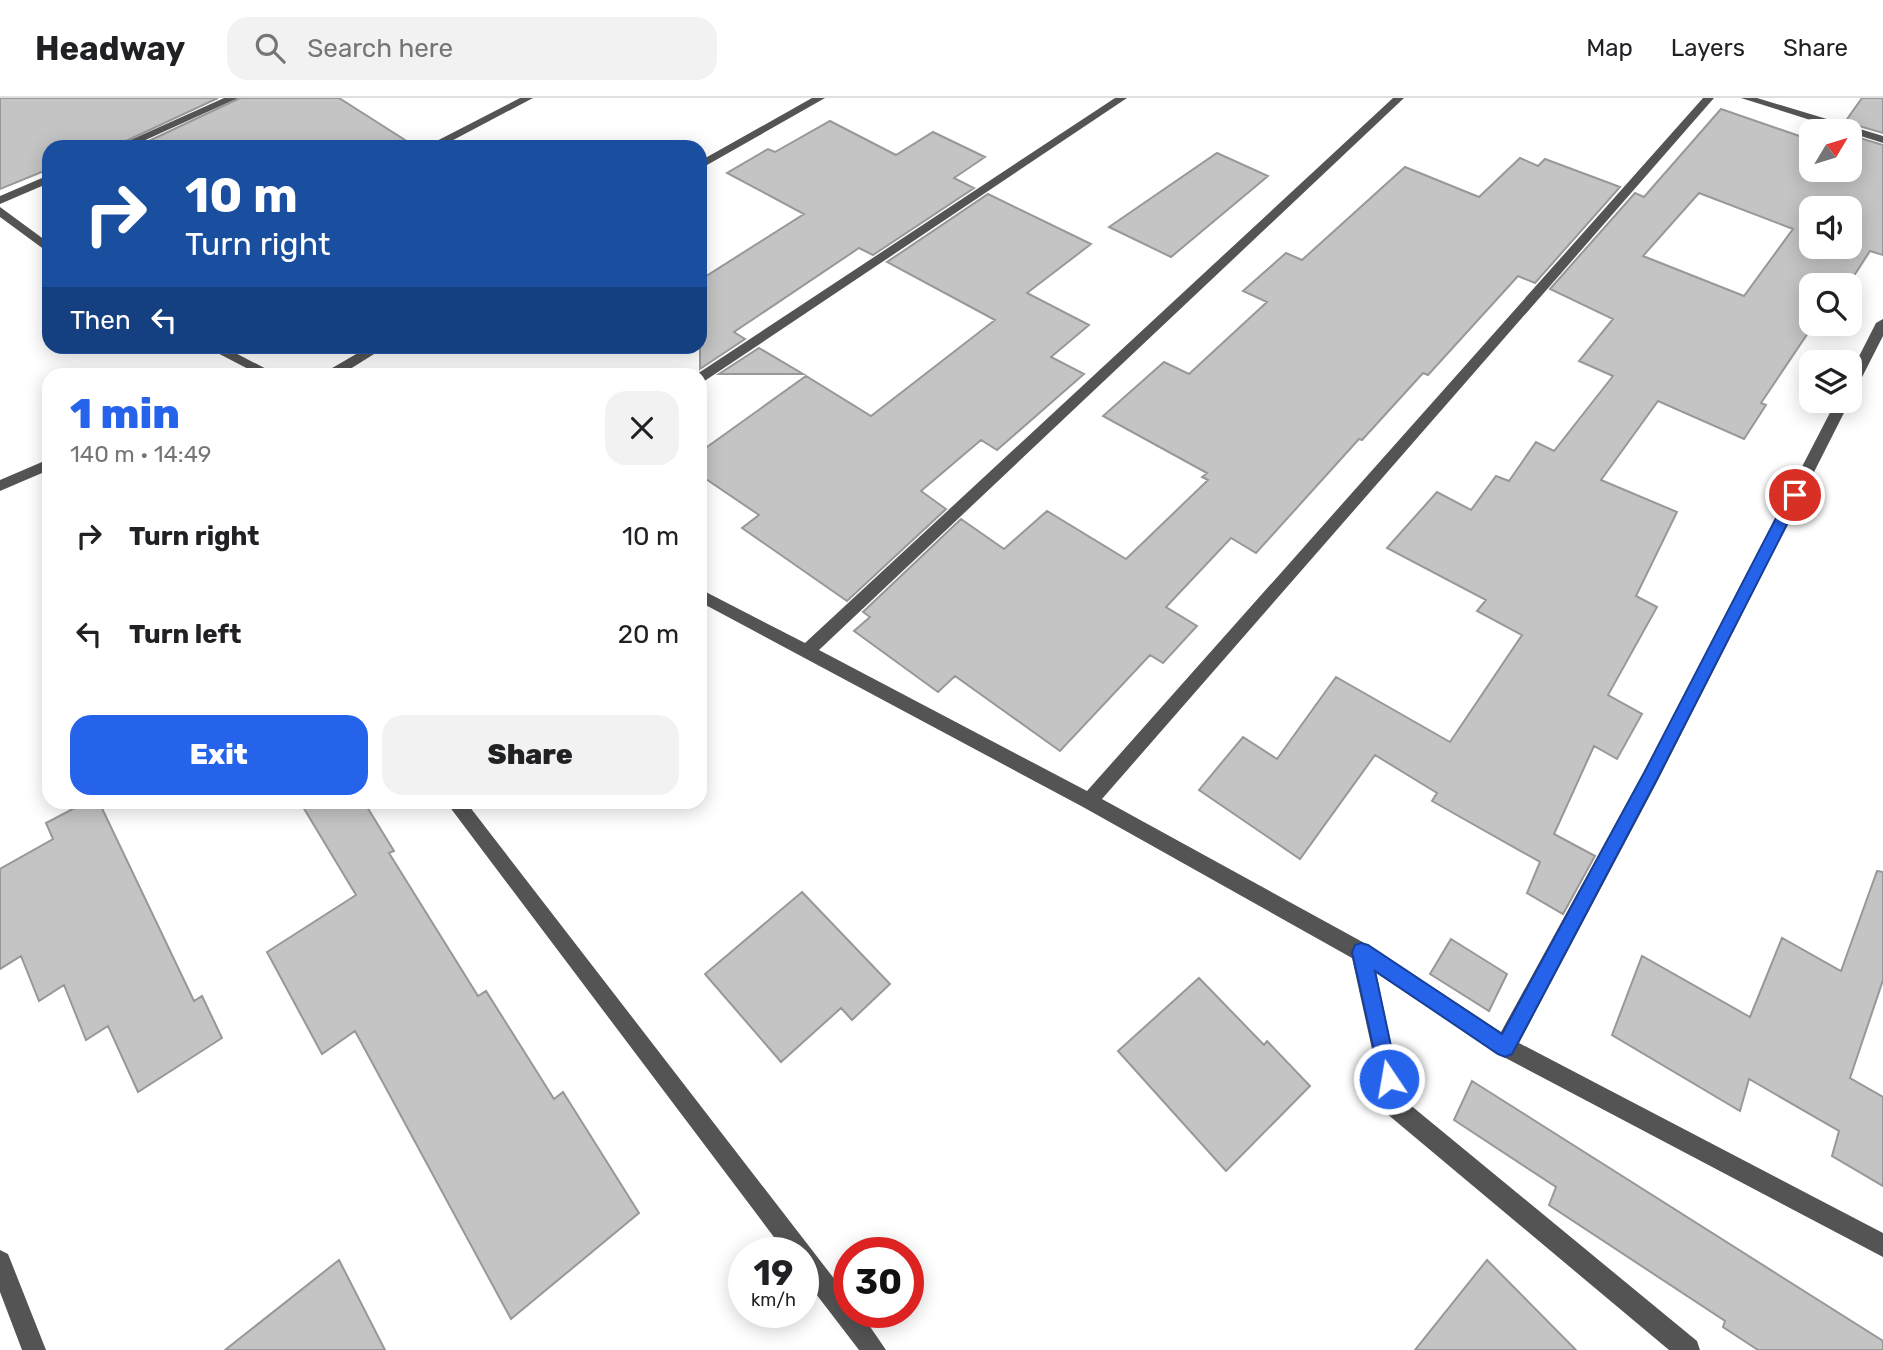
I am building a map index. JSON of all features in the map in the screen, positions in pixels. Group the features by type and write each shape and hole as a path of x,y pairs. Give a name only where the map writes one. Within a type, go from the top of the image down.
{"street":[{"path":"137,140 233,98"},
{"path":"445,140 528,98"},
{"path":"707,162 820,98"},
{"path":"707,374 1122,98"},
{"path":"807,651 1399,98"},
{"path":"1089,801 1709,98"},
{"path":"1746,98 1883,140"},
{"path":"0,200 42,182"},
{"path":"0,211 42,244"},
{"path":"1862,364 1883,323"},
{"path":"225,354 252,368"},
{"path":"343,368 368,354"},
{"path":"1505,1047 1651,776 1837,413"},
{"path":"0,486 42,467"},
{"path":"707,599 1089,801 1361,952 1505,1047 1883,1245"},
{"path":"460,809 788,1237"},
{"path":"1361,952 1394,1105 1688,1350"},
{"path":"0,1262 34,1350"},
{"path":"819,1279 874,1350"}],"building":[{"path":"0,98 218,98 128,140 42,140 42,172 0,189"},
{"path":"240,98 339,98 405,140 151,140"},
{"path":"1862,98 1883,98 1883,133 1862,127 1862,119 1847,119"},
{"path":"1721,109 1799,136 1799,182 1862,182 1862,139 1883,145 1883,255 1870,251 1856,273 1799,273 1799,336 1806,336 1761,403 1766,405 1744,439 1658,401 1601,480 1677,512 1636,596 1657,607 1608,695 1642,714 1617,759 1594,746 1554,834 1595,856 1563,914 1527,893 1540,862 1432,801 1437,793 1375,755 1300,859 1199,790 1243,737 1277,759 1336,677 1450,742 1522,635 1477,611 1486,600 1387,548 1437,492 1471,510 1496,476 1509,481 1536,442 1554,451 1613,376 1579,361 1613,319 1550,289 1635,193 1644,197","holes":["1699,193 1793,229 1744,296 1643,256"]},
{"path":"830,121 896,155 933,132 985,157 954,178 974,188 873,255 859,248 734,332 745,339 700,368 700,354 707,354 707,276 804,214 727,173 768,149 775,152"},
{"path":"1217,153 1268,176 1171,257 1109,227"},
{"path":"1520,158 1538,166 1545,159 1620,187 1535,283 1518,276 1428,375 1423,373 1362,440 1359,439 1256,553 1231,538 1166,607 1197,626 1163,663 1150,655 1060,751 955,676 938,692 854,631 870,617 863,612 961,519 1004,549 1047,511 1126,559 1208,480 1202,477 1207,473 1103,416 1164,362 1189,374 1267,302 1243,291 1286,253 1302,260 1405,167 1479,197"},
{"path":"988,194 1091,244 1027,293 1089,325 1051,357 1084,374 997,450 981,440 921,491 946,509 847,601 742,528 759,515 707,480 707,447 806,376 871,416 995,320 887,262"},
{"path":"759,348 803,374 719,374"},
{"path":"73,809 102,809 194,1001 202,996 222,1038 138,1092 108,1026 86,1040 64,985 39,1001 21,956 0,969 0,869 53,839 46,823"},
{"path":"304,809 368,809 394,851 389,853 478,996 486,991 554,1099 563,1092 639,1213 511,1319 355,1031 322,1054 267,952 356,895"},
{"path":"1877,871 1883,872 1883,980 1850,1078 1883,1097 1883,1186 1832,1156 1839,1131 1749,1079 1740,1111 1612,1035 1642,956 1750,1017 1782,938 1841,971"},
{"path":"802,892 890,984 852,1020 841,1008 781,1062 705,974"},
{"path":"1451,939 1507,974 1489,1011 1430,974"},
{"path":"1199,978 1264,1045 1267,1041 1310,1086 1226,1171 1118,1051"},
{"path":"1472,1081 1883,1341 1883,1350 1758,1350 1723,1327 1725,1321 1549,1205 1556,1187 1454,1120"},
{"path":"339,1260 385,1350 225,1350"},
{"path":"1487,1260 1576,1350 1415,1350"}],"route":[{"path":"1389,1079 1361,952 1505,1047 1651,776 1795,495"}]}
